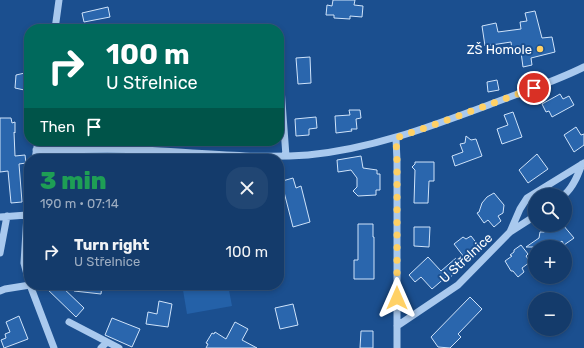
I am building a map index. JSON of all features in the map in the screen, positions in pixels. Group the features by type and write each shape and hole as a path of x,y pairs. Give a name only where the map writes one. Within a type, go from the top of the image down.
{"street":[{"path":"56,24 59,0"},
{"path":"284,129 286,156 308,155 348,149 396,138 476,110 563,77 584,67"},
{"path":"396,138 397,348"},
{"path":"36,154 37,146"},
{"path":"36,150 144,150 196,154"},
{"name":"U Střelnice","path":"510,232 527,198 583,163"},
{"name":"U Střelnice","path":"570,188 577,178 583,163"},
{"path":"0,253 3,217 24,215"},
{"name":"U Střelnice","path":"397,326 458,284 510,232 528,220"},
{"path":"0,291 24,285"},
{"path":"32,290 54,348"},
{"path":"69,322 119,348"},
{"path":"101,348 107,342"}],"shaded area":[{"path":"183,290 229,290 232,306 187,314"}],"building":[{"path":"333,0 355,0 354,5 363,6 362,17 350,16 350,19 334,18 334,15 326,15 327,5 332,6"},
{"path":"108,7 110,17 84,22 82,13"},
{"path":"535,11 542,38 552,37 555,52 531,58 532,65 523,67 521,52 515,53 515,49 512,50 511,42 485,46 482,26 496,23 498,32 521,29 520,22 527,21 525,13"},
{"path":"310,57 311,83 298,84 296,58"},
{"path":"24,73 24,90 15,88 16,75"},
{"path":"497,80 499,90 488,92 487,82"},
{"path":"560,94 563,99 569,96 574,105 552,117 549,111 546,112 542,104"},
{"path":"349,110 360,110 361,118 356,119 357,129 336,133 335,116 350,115"},
{"path":"513,112 522,137 502,144 497,129 508,125 504,115"},
{"path":"316,117 317,128 309,129 309,135 296,136 295,119"},
{"path":"0,118 11,118 12,123 15,122 15,156 24,155 24,163 19,164 22,202 11,203 8,171 0,172"},
{"path":"576,127 581,135 584,134 584,145 574,152 564,135"},
{"path":"466,136 471,140 476,139 482,156 455,166 452,156 463,152 460,144 465,143"},
{"path":"537,154 548,169 528,183 519,170"},
{"path":"361,156 363,168 377,170 377,174 380,174 380,190 376,190 376,195 358,196 353,191 357,187 357,178 351,170 338,172 337,160"},
{"path":"415,162 434,162 434,181 429,181 428,203 414,203 415,170 412,167"},
{"path":"293,178 296,188 301,186 310,222 293,227 284,192 284,181"},
{"path":"494,193 504,205 503,213 498,216 501,221 494,227 488,220 484,223 477,213 487,197"},
{"path":"358,224 373,224 374,279 354,279 354,260 358,260"},
{"path":"414,227 430,227 429,247 414,246"},
{"path":"540,232 569,232 574,238 571,240 536,240 539,238"},
{"path":"471,236 478,245 464,257 454,244 463,237 466,239"},
{"path":"521,245 528,254 526,256 528,264 522,268 524,272 518,277 513,271 511,271 505,261 512,256 510,255 514,252 514,250"},
{"path":"428,257 441,271 456,258 463,266 448,279 446,277 432,289 421,277 415,282 409,275"},
{"path":"48,290 65,290 84,308 76,317"},
{"path":"74,290 101,290 101,294"},
{"path":"470,297 482,309 458,334 461,337 450,348 438,347 431,337"},
{"path":"159,301 172,304 168,327 146,324 148,312 157,314"},
{"path":"293,304 298,325 280,329 275,308"},
{"path":"19,316 28,339 4,348 1,340 6,338 5,334 10,332 6,322"},
{"path":"112,318 140,329 132,347 105,335"},
{"path":"235,322 248,329 242,340 257,348 206,348 208,344 206,343 212,333 214,334 215,332 226,339"},
{"path":"361,331 373,331 373,348 360,348"}],"place":[{"name":"ZŠ Homole","path":"540,49"}],"route":[{"path":"397,298 396,138 534,88"}]}
